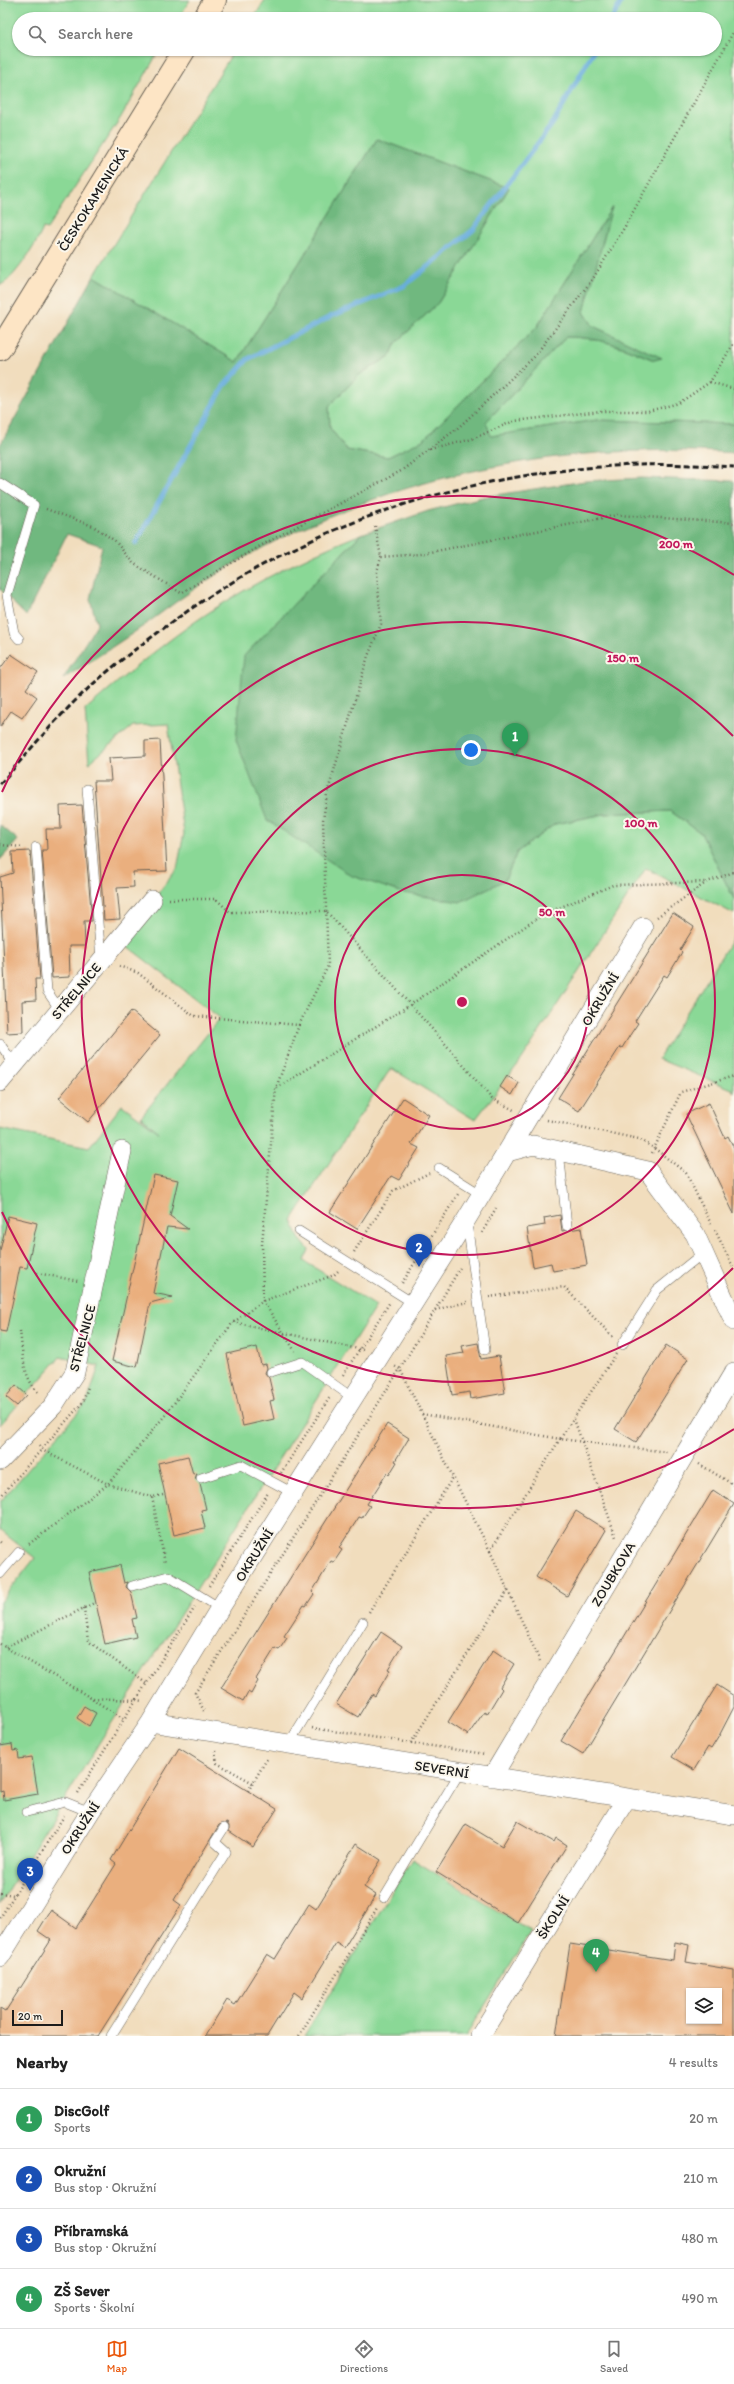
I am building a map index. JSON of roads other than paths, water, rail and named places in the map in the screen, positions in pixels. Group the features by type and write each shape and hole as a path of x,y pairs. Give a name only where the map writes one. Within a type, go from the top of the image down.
{"street":[{"path":"208,12 215,0"},
{"name":"ČESKOKAMENICKÁ","path":"0,349 181,56"},
{"name":"STŘELNICE","path":"0,1082 152,900"},
{"name":"OKRUŽNÍ","path":"0,1957 90,1812 151,1722 220,1608 482,1195 643,927"},
{"path":"507,1152 533,1145 648,1171 695,1234 734,1321"},
{"name":"STŘELNICE","path":"0,1462 53,1406 75,1372 122,1152"},
{"name":"ZOUBKOVA","path":"492,1777 734,1372"},
{"name":"SEVERNÍ","path":"151,1722 626,1799 734,1815"},
{"name":"ŠKOLNÍ","path":"480,2036 626,1799"}],"lane":[{"path":"0,483 34,505 7,595 14,633 19,639"},
{"path":"87,789 101,961"},
{"path":"36,847 47,991 60,1010"},
{"path":"0,1044 15,1064"},
{"path":"559,1151 567,1226"},
{"path":"439,1168 482,1195"},
{"path":"466,1220 485,1350"},
{"path":"299,1230 413,1303"},
{"path":"622,1345 657,1290 703,1253"},
{"path":"271,1372 302,1362 353,1398"},
{"path":"201,1478 242,1465 293,1493"},
{"path":"0,1574 19,1552"},
{"path":"132,1586 168,1576 220,1608"},
{"path":"282,1744 300,1726 363,1622"},
{"path":"384,1898 460,1772"},
{"path":"27,1812 65,1802 90,1812"},
{"path":"111,2036 226,1852 215,1842 224,1828"}],"waterway":[{"path":"616,12 622,0"},
{"path":"136,543 224,386 248,359 332,316 404,286 473,230 553,123 591,56"}],"railway":[{"path":"0,784 73,703 124,658 145,642 220,589 288,552 357,521 429,497 503,479 579,469 656,465 734,467"}],"place":[{"name":"DiscGolf","path":"515,756"},
{"name":"Okružní","path":"419,1267"},
{"name":"Příbramská","path":"30,1891"},
{"name":"ZŠ Sever","path":"596,1972"}]}
